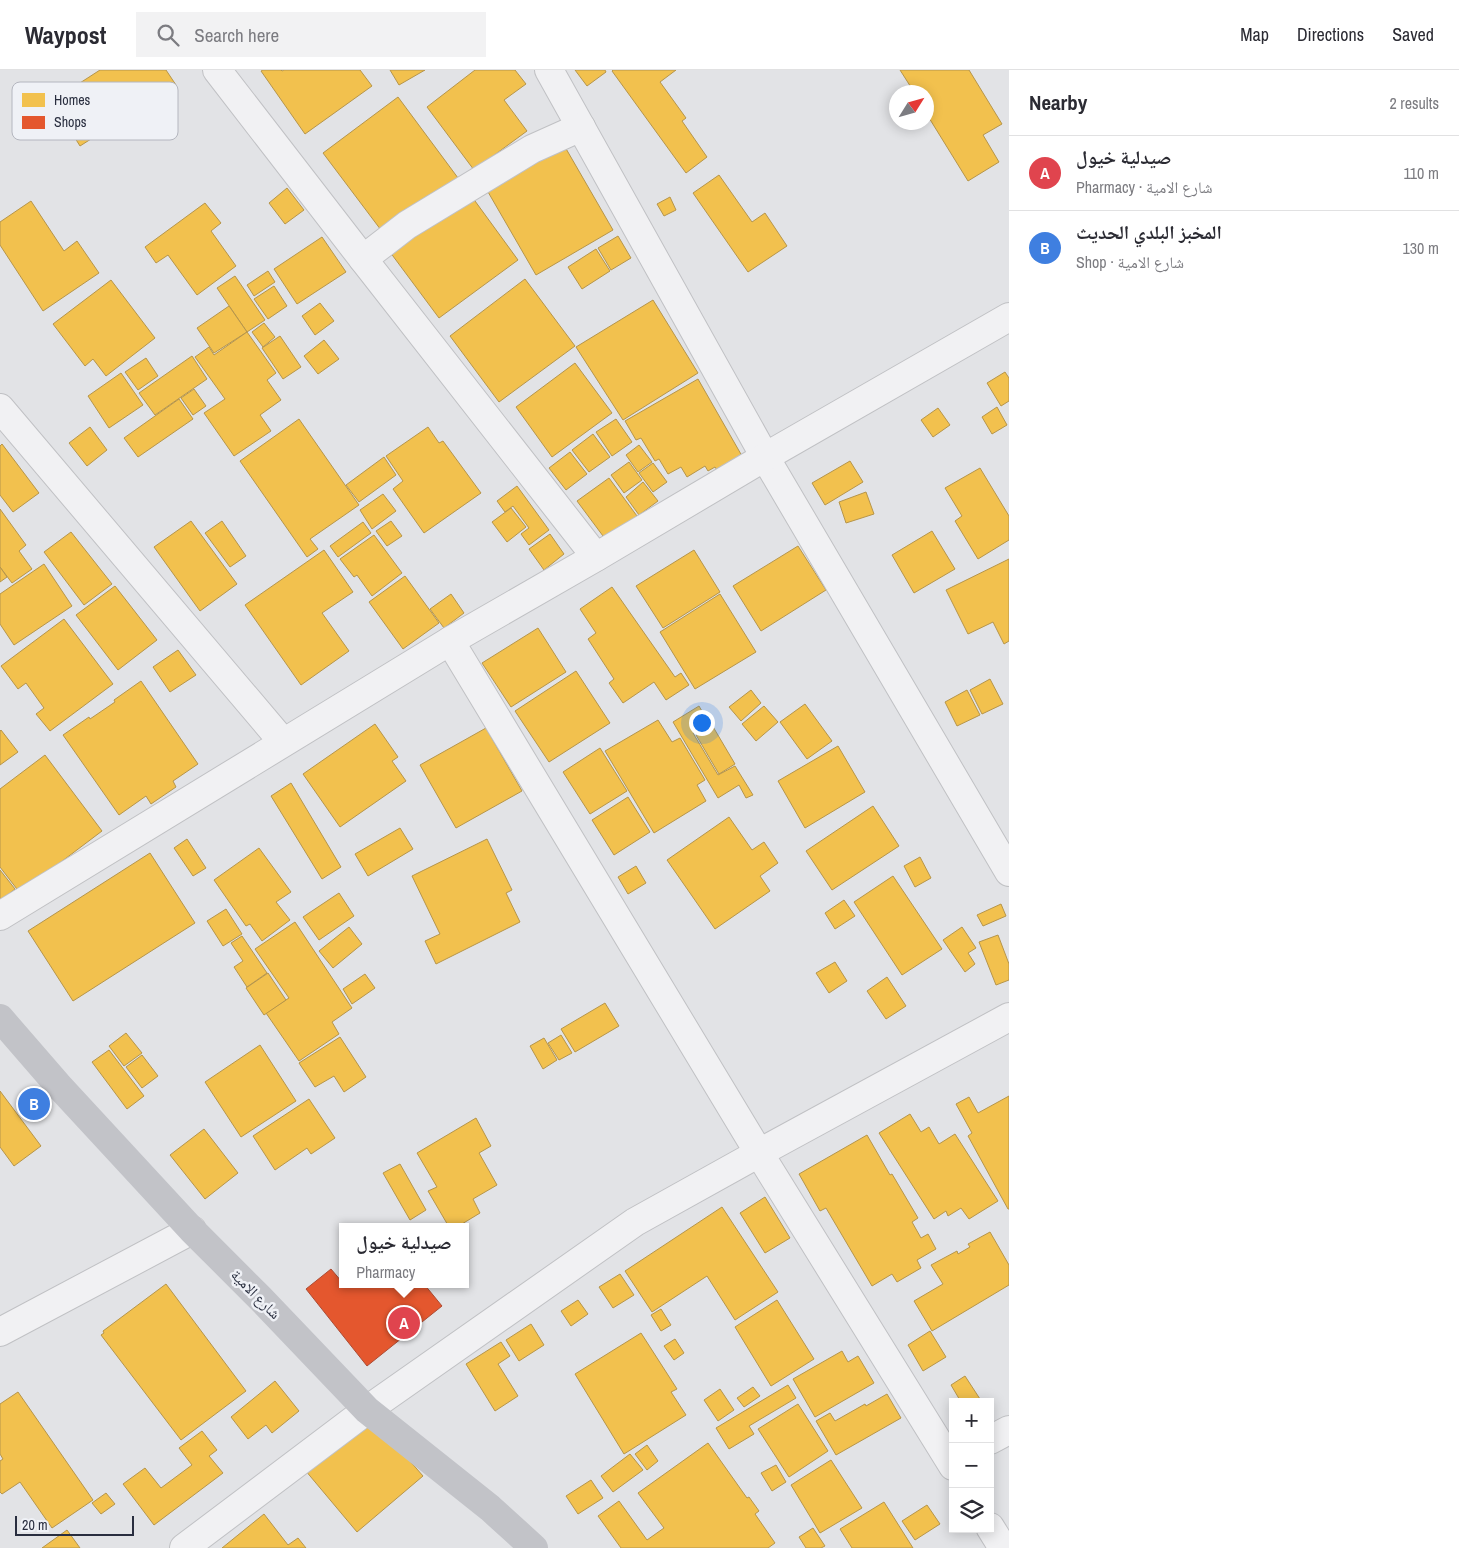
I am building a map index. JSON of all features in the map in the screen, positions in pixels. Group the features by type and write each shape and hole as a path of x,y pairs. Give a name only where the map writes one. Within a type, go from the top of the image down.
{"street":[{"path":"217,70 596,557"},
{"path":"549,70 765,457 1009,872"},
{"path":"363,259 423,215 532,149 581,127"},
{"path":"0,916 450,641 1009,317"},
{"path":"0,408 283,742"},
{"path":"450,641 759,1153 949,1457"},
{"path":"184,1548 367,1410 635,1222 1009,1017"},
{"name":"شارع الامية","path":"0,1018 58,1085 192,1230 367,1410 490,1508 534,1548"},
{"path":"0,1332 192,1230"},
{"path":"994,1438 1009,1430"},
{"path":"994,1533 1003,1548"}],"building: Homes":[{"path":"100,70 166,70 174,82 81,82"},
{"path":"360,70 372,86 305,134 261,71"},
{"path":"390,70 425,70 399,85"},
{"path":"475,70 515,70 526,84 504,100 527,131 474,170 427,107"},
{"path":"575,70 605,70 606,72 587,86"},
{"path":"613,70 676,70 660,82 686,118 682,121 707,157 686,173"},
{"path":"900,70 969,70 1002,124 983,135 999,162 968,181 934,126 934,85 910,85"},
{"path":"398,97 461,182 387,238 323,153"},
{"path":"76,140 89,140 80,146"},
{"path":"561,140 613,230 536,275 484,185"},
{"path":"719,175 752,222 765,213 787,246 748,272 693,193"},
{"path":"287,188 304,210 285,224 269,203"},
{"path":"467,190 518,260 439,318 387,248"},
{"path":"670,197 676,210 664,216 657,204"},
{"path":"31,201 64,251 77,241 99,273 43,311 0,245 0,222"},
{"path":"205,203 221,223 211,231 236,266 197,295 168,255 156,263 145,247"},
{"path":"618,236 631,258 611,270 598,248"},
{"path":"322,237 346,272 297,304 274,269"},
{"path":"596,249 610,271 582,289 568,267"},
{"path":"268,271 275,282 254,296 247,285"},
{"path":"235,276 265,320 247,332 217,288"},
{"path":"525,279 575,346 499,402 450,336"},
{"path":"111,280 155,338 106,376 93,359 85,366 53,324"},
{"path":"274,286 287,306 268,319 254,299"},
{"path":"653,300 698,373 623,420 576,347"},
{"path":"320,303 334,321 315,335 302,316"},
{"path":"229,306 247,332 214,353 197,328"},
{"path":"264,323 275,337 263,347 252,332"},
{"path":"247,332 276,373 267,380 281,400 260,415 271,431 234,456 204,413 225,399 195,357 209,347 214,355"},
{"path":"280,336 301,367 283,379 262,348"},
{"path":"324,340 339,359 318,374 304,356"},
{"path":"192,356 207,379 155,415 139,393"},
{"path":"146,358 158,376 138,390 125,372"},
{"path":"575,363 612,413 552,457 516,407"},
{"path":"1005,372 1009,378 1009,401 1001,406 987,383"},
{"path":"121,373 143,405 109,428 88,396"},
{"path":"698,379 742,456 717,470 715,467 708,471 705,466 687,477 681,467 668,474 659,459 655,461 641,438 636,440 625,421"},
{"path":"194,389 206,406 193,415 181,398"},
{"path":"179,399 193,419 138,457 124,438"},
{"path":"997,407 1007,425 992,434 982,417"},
{"path":"938,408 950,425 933,437 921,420"},
{"path":"299,419 359,505 310,539 318,549 307,557 240,461"},
{"path":"616,419 632,442 612,456 596,432"},
{"path":"90,427 107,450 87,466 69,443"},
{"path":"428,427 439,443 443,441 481,493 424,533 393,489 403,481 386,456"},
{"path":"593,434 610,457 589,472 572,450"},
{"path":"2,444 39,493 13,512 0,495 0,446"},
{"path":"639,445 652,462 638,472 626,455"},
{"path":"570,452 587,474 566,490 549,468"},
{"path":"384,457 396,475 359,502 346,485"},
{"path":"850,461 863,482 825,505 812,483"},
{"path":"629,462 642,480 624,493 611,475"},
{"path":"653,463 667,482 653,492 639,473"},
{"path":"980,468 1009,516 1009,540 978,559 955,521 962,516 945,488"},
{"path":"609,478 637,516 606,540 577,501"},
{"path":"643,482 658,501 639,515 626,497"},
{"path":"517,486 549,530 529,545 521,534 529,528 513,506 505,512 497,501"},
{"path":"866,492 874,514 846,523 839,502"},
{"path":"383,494 396,511 372,529 360,510"},
{"path":"511,508 526,527 507,542 492,522"},
{"path":"0,509 26,545 19,551 32,569 12,583 0,567"},
{"path":"191,521 237,584 200,611 154,547"},
{"path":"222,521 246,556 230,567 205,533"},
{"path":"391,521 402,536 387,546 376,531"},
{"path":"363,522 371,533 338,557 330,546"},
{"path":"932,531 955,569 914,593 892,555"},
{"path":"71,532 112,584 84,605 44,552"},
{"path":"550,534 564,554 544,570 529,549"},
{"path":"374,535 402,573 372,596 357,575 354,577 340,559"},
{"path":"798,546 826,590 761,631 733,586"},
{"path":"324,550 353,592 322,613 349,651 301,685 245,605"},
{"path":"694,550 720,592 663,628 636,586"},
{"path":"1009,559 1009,641 1004,644 993,622 968,634 946,590"},
{"path":"44,564 72,606 14,645 0,624 0,594"},
{"path":"0,567 7,577 0,582"},
{"path":"405,576 439,623 403,649 369,602"},
{"path":"115,586 157,640 118,670 76,615"},
{"path":"612,587 675,677 681,673 689,685 666,700 654,682 623,703 609,683 614,679 588,639 596,633 580,609"},
{"path":"451,594 464,613 444,628 430,609"},
{"path":"720,594 756,652 695,689 660,632"},
{"path":"64,619 113,684 50,731 36,714 44,708 26,683 18,689 1,666"},
{"path":"538,628 566,672 511,707 482,663"},
{"path":"178,650 196,675 170,692 153,667"},
{"path":"576,671 610,723 549,762 515,711"},
{"path":"990,679 1003,704 982,714 970,690"},
{"path":"141,681 198,764 173,781 176,787 151,804 146,796 119,815 63,735 115,702 114,700"},
{"path":"751,690 761,703 741,721 729,707"},
{"path":"967,690 980,715 957,726 945,702"},
{"path":"805,704 832,741 807,759 780,722"},
{"path":"699,706 709,723 693,733 718,775 735,766 753,795 746,798 739,785 718,798 673,722"},
{"path":"764,706 778,722 756,741 742,724"},
{"path":"658,720 672,742 680,738 705,780 697,785 706,801 654,833 605,751"},
{"path":"375,724 398,757 392,761 406,781 340,827 303,774"},
{"path":"712,725 735,764 719,774 696,735"},
{"path":"486,728 522,791 456,828 420,765"},
{"path":"0,731 18,752 0,765"},
{"path":"838,746 865,792 805,828 778,781"},
{"path":"600,748 627,791 590,814 563,772"},
{"path":"45,755 102,831 20,893 0,867 0,789"},
{"path":"291,783 341,867 322,879 271,796"},
{"path":"628,797 650,832 614,855 592,820"},
{"path":"873,806 899,846 832,890 806,851"},
{"path":"729,817 752,850 764,842 778,863 760,876 770,891 715,929 667,860"},
{"path":"400,828 413,849 368,876 355,854"},
{"path":"187,839 206,868 193,876 174,848"},
{"path":"487,839 512,890 506,893 520,922 436,964 425,941 440,934 412,876"},
{"path":"259,848 291,892 276,902 290,920 262,941 250,924 246,926 214,880"},
{"path":"150,853 195,923 73,1001 28,931"},
{"path":"920,857 931,878 915,887 904,866"},
{"path":"636,866 646,883 628,894 618,877"},
{"path":"0,870 15,889 0,901"},
{"path":"893,876 942,949 902,975 854,902"},
{"path":"339,893 354,916 319,940 303,917"},
{"path":"844,900 855,916 835,929 825,913"},
{"path":"1001,904 1006,916 983,926 977,915"},
{"path":"226,909 242,934 223,946 207,921"},
{"path":"295,922 352,1008 332,1022 339,1034 299,1061 266,1013 289,998 255,949"},
{"path":"349,927 362,944 333,968 319,951"},
{"path":"962,927 976,948 968,953 975,964 965,972 943,940"},
{"path":"998,935 1009,964 1009,980 996,985 979,942"},
{"path":"242,936 267,973 247,987 234,967 243,961 231,943"},
{"path":"835,962 847,981 829,993 816,973"},
{"path":"268,973 286,1000 264,1015 246,988"},
{"path":"365,974 375,988 352,1004 343,989"},
{"path":"887,977 906,1006 886,1019 867,991"},
{"path":"605,1003 619,1026 575,1052 561,1029"},
{"path":"126,1033 142,1053 124,1066 109,1046"},
{"path":"561,1035 572,1053 559,1060 548,1043"},
{"path":"340,1037 366,1077 344,1092 334,1076 315,1087 299,1063"},
{"path":"544,1038 557,1060 543,1069 530,1046"},
{"path":"260,1045 296,1101 241,1137 205,1082"},
{"path":"109,1050 144,1096 127,1109 92,1062"},
{"path":"142,1055 158,1076 142,1088 126,1067"},
{"path":"0,1091 41,1146 14,1166 0,1147"},
{"path":"1009,1096 1008,1209 968,1136 972,1133 956,1104 969,1097 978,1113"},
{"path":"309,1099 335,1138 311,1154 307,1148 275,1170 253,1136"},
{"path":"910,1114 921,1132 929,1127 939,1144 955,1134 998,1201 969,1219 961,1208 948,1216 946,1211 934,1219 879,1133"},
{"path":"476,1118 491,1146 479,1153 497,1185 473,1199 480,1213 464,1223 447,1223 428,1191 437,1187 417,1153"},
{"path":"204,1129 238,1173 205,1199 170,1155"},
{"path":"867,1135 918,1218 912,1222 921,1238 928,1234 936,1249 917,1260 921,1268 897,1282 892,1274 872,1286 826,1208 820,1211 799,1174"},
{"path":"400,1164 426,1210 410,1220 383,1173"},
{"path":"765,1197 790,1238 765,1253 740,1213"},
{"path":"722,1207 778,1292 735,1320 707,1276 652,1312 625,1271"},
{"path":"990,1232 1009,1265 1009,1285 932,1331 914,1301 943,1284 931,1265 957,1251 958,1254 970,1247 968,1244"},
{"path":"620,1274 634,1295 613,1308 599,1287"},
{"path":"166,1284 246,1391 181,1440 101,1335 104,1333 103,1331"},
{"path":"578,1300 588,1314 571,1326 561,1311"},
{"path":"777,1300 814,1359 771,1386 735,1327"},
{"path":"661,1309 671,1325 661,1331 651,1315"},
{"path":"531,1324 544,1345 519,1361 506,1340"},
{"path":"930,1331 946,1357 923,1371 908,1345"},
{"path":"641,1333 677,1389 671,1392 686,1415 624,1454 575,1374"},
{"path":"675,1339 684,1353 674,1360 664,1346"},
{"path":"501,1342 510,1356 498,1364 518,1396 495,1411 466,1364"},
{"path":"842,1351 848,1362 858,1356 874,1383 815,1417 793,1379"},
{"path":"965,1376 979,1398 959,1398 951,1385"},
{"path":"275,1381 299,1411 272,1433 266,1425 248,1439 231,1417"},
{"path":"788,1385 796,1398 749,1426 754,1434 729,1449 716,1428"},
{"path":"753,1387 760,1396 744,1407 737,1398"},
{"path":"720,1389 734,1410 718,1421 704,1400"},
{"path":"18,1392 93,1500 52,1528 20,1482 2,1494 0,1492 0,1461 3,1459 0,1454 0,1404"},
{"path":"887,1394 901,1418 836,1455 816,1421 830,1413 835,1421"},
{"path":"798,1404 828,1451 789,1477 758,1429"},
{"path":"370,1415 423,1476 357,1532 305,1470"},
{"path":"202,1431 217,1450 209,1456 223,1473 154,1525 123,1484 145,1468 161,1488 192,1465 179,1448"},
{"path":"708,1443 747,1498 749,1497 759,1511 755,1514 775,1543 768,1548 621,1548 598,1516 619,1501 647,1540 664,1528 638,1493"},
{"path":"647,1445 658,1461 647,1470 635,1454"},
{"path":"630,1454 643,1470 613,1492 601,1476"},
{"path":"831,1460 862,1508 820,1533 791,1485"},
{"path":"776,1465 786,1482 772,1491 761,1473"},
{"path":"591,1480 603,1498 578,1514 566,1496"},
{"path":"106,1493 115,1504 101,1514 92,1503"},
{"path":"884,1502 913,1548 852,1548 840,1529"},
{"path":"927,1505 940,1524 915,1540 902,1521"},
{"path":"264,1514 288,1545 298,1538 306,1548 222,1548"},
{"path":"813,1528 825,1546 821,1548 806,1548 799,1537"},
{"path":"67,1530 80,1548 42,1548"}],"building: Shops":[{"path":"331,1269 339,1278 339,1288 427,1288 442,1306 367,1366 306,1289"}],"place":[{"name":"المخبز البلدي الحديث","path":"34,1104"},
{"name":"صيدلية خيول","path":"404,1323"}]}
